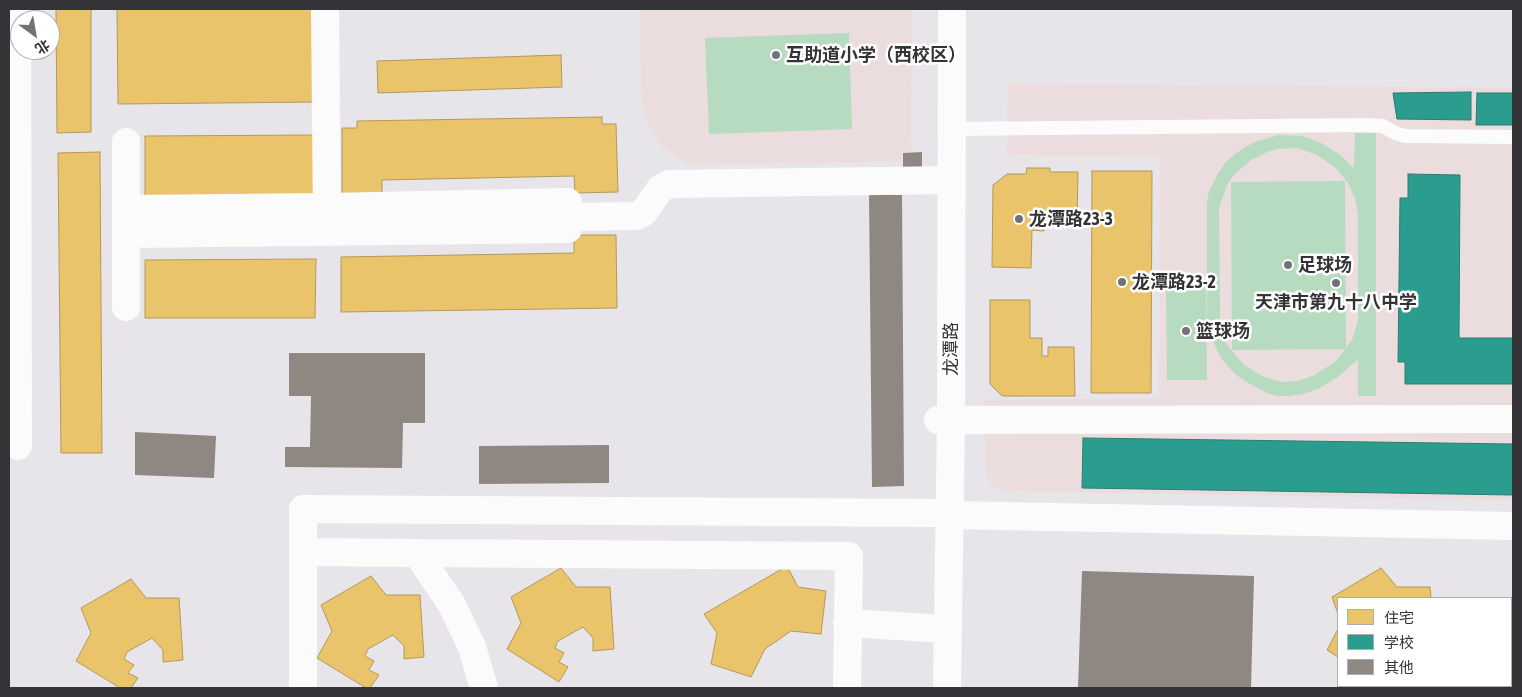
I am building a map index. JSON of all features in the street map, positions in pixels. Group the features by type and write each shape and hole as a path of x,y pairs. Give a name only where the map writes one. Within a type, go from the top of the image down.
{"street":[{"path":"18,9 13,103 18,446"},
{"path":"325,9 327,219"},
{"name":"龙潭路","path":"933,688 940,629 945,511 945,128 939,9"},
{"name":"龙潭路","path":"945,128 952,9"},
{"path":"126,142 126,307"},
{"path":"126,222 327,219 568,202 568,217 637,216 644,212 660,189 668,184 945,180"},
{"path":"944,420 1513,419"},
{"path":"303,688 304,509 1513,511"},
{"path":"945,511 1513,526"},
{"path":"303,552 849,556 847,688"},
{"path":"417,553 452,605 472,647 484,688"},
{"path":"847,623 940,629"},
{"name":"龙潭路","path":"940,629 947,688"}],"lane":[{"path":"945,128 1367,125 1383,126 1394,133 1405,136 1513,137"}],"shaded area":[{"name":"互助道小学（西校区）","path":"640,9 912,9 911,151 901,151 901,161 689,165 661,146 647,124 641,100"},
{"name":"天津市第九十八中学","path":"1008,83 1513,88 1513,500 1007,491 995,487 987,479 983,400 1159,398 1160,157 1007,155"}],"green space":[{"path":"849,33 852,129 709,134 705,38"},
{"path":"1355,133 1376,133 1376,396 1358,396 1358,359 1338,377 1318,389 1289,396 1267,393 1234,373 1221,358 1210,335 1207,322 1207,202 1209,191 1226,162 1235,154 1255,142 1279,135 1303,136 1321,143 1339,154 1354,168","holes":["1298,148 1317,155 1336,168 1348,183 1355,198 1358,215 1358,320 1352,340 1336,361 1315,375 1298,381 1278,381 1264,377 1244,365 1228,346 1221,332 1219,208 1228,183 1251,160 1269,151 1279,149"]},
{"name":"足球场","path":"1345,181 1346,349 1232,350 1231,182"},
{"name":"篮球场","path":"1206,282 1207,380 1167,380 1166,283"}],"building: 住宅":[{"path":"91,9 91,132 57,133 56,60 60,60 60,10 56,10"},
{"path":"117,9 318,9 318,102 118,104"},
{"path":"561,55 562,87 378,93 377,61"},
{"path":"602,117 602,124 616,124 618,192 575,193 574,176 382,180 382,197 342,198 342,128 357,128 357,121"},
{"path":"316,135 315,198 145,200 145,136"},
{"path":"100,152 102,453 61,453 58,153"},
{"name":"龙潭路23-3","path":"1027,168 1050,168 1050,172 1078,172 1077,223 1050,222 1050,215 1044,215 1044,231 1032,230 1031,268 992,267 993,185 1007,174 1026,174"},
{"name":"龙潭路23-2","path":"1092,171 1152,171 1151,393 1091,393"},
{"path":"574,235 616,235 617,308 341,312 341,257 574,253"},
{"path":"316,259 315,318 145,318 145,260"},
{"path":"990,300 1030,300 1030,338 1042,338 1042,356 1048,356 1048,347 1074,347 1075,396 1002,396 990,384"},
{"path":"787,566 798,587 826,591 821,634 791,631 765,649 751,677 711,664 717,633 704,614"},
{"path":"561,568 576,587 610,587 614,649 593,651 593,638 583,627 558,641 555,648 564,653 559,662 568,667 559,682 507,649 521,623 511,597"},
{"path":"1381,568 1397,587 1430,587 1431,597 1337,597 1337,611 1332,597"},
{"path":"371,576 386,595 420,595 424,657 404,659 404,646 393,635 368,649 365,656 374,661 369,670 379,675 370,688 366,688 317,658 332,631 321,605"},
{"path":"131,579 146,598 179,598 183,660 163,662 163,650 152,638 127,652 124,659 134,665 128,673 138,678 131,688 120,688 76,661 91,633 81,608"},
{"path":"1337,631 1337,656 1327,650"}],"building: 学校":[{"path":"1471,92 1471,120 1397,119 1393,93"},
{"path":"1477,93 1513,93 1513,125 1476,125"},
{"path":"1408,174 1460,175 1459,338 1513,338 1513,384 1405,384 1405,362 1398,362 1400,198 1408,198"},
{"path":"1083,438 1513,444 1513,495 1082,488"}],"building: 其他":[{"path":"922,152 922,169 903,169 903,153"},
{"path":"869,194 902,195 904,486 872,487"},
{"path":"289,353 425,353 425,423 403,423 402,468 285,467 285,447 310,447 311,396 289,396"},
{"path":"135,432 216,436 214,478 135,475"},
{"path":"609,445 609,483 479,484 479,446"},
{"path":"1082,571 1254,576 1251,688 1078,688"}],"place":[{"name":"互助道小学（西校区）","path":"776,55"},
{"name":"龙潭路23-3","path":"1019,219"},
{"name":"足球场","path":"1288,265"},
{"name":"龙潭路23-2","path":"1122,282"},
{"name":"天津市第九十八中学","path":"1336,283"},
{"name":"篮球场","path":"1186,331"}]}
